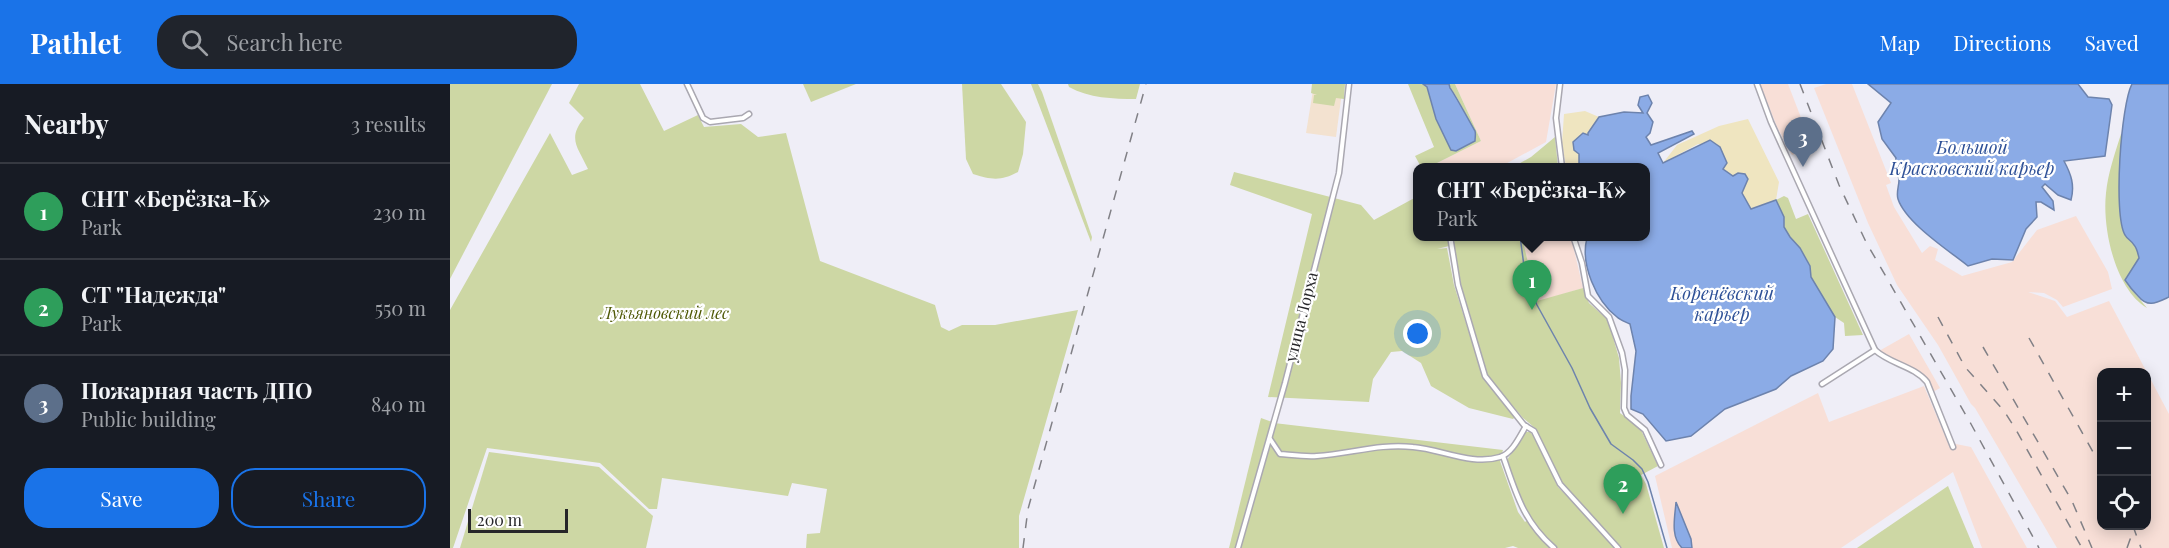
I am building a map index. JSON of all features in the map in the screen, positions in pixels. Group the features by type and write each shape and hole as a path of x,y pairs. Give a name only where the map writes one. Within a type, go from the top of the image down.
{"street":[{"path":"687,84 703,118 710,122 742,118 749,114"},
{"name":"улица Лорха","path":"1238,548 1270,438 1339,173 1349,84"},
{"path":"1560,84 1556,118 1561,163"},
{"path":"1757,84 1875,350 1927,382 1953,447"},
{"path":"1451,241 1458,285 1485,376 1526,426 1534,432 1560,484 1618,548"},
{"path":"1574,241 1582,263 1588,296 1609,317 1622,353 1624,408 1627,415 1645,430 1661,465"},
{"path":"1822,384 1875,350"},
{"path":"1270,438 1280,454 1317,456 1384,445 1414,447 1470,458 1492,459 1508,453 1526,426"},
{"path":"1503,456 1523,512 1539,535 1554,548"}],"shaded area":[{"path":"1314,84 1343,84 1336,137 1306,133"},
{"path":"1455,84 1556,84 1546,142 1507,163 1437,163 1481,141"},
{"path":"1760,84 1788,84 1812,146 1792,155 1777,127"},
{"path":"1826,84 1852,84 1891,183 1886,185 1894,207 1922,253 1930,246 1938,249 1935,260 1962,276 2012,262 2037,230 2076,216 2108,272 2112,289 2063,307 2057,300 2044,293 2028,292 2055,301 2067,317 2109,301 2145,368 2097,368 2097,530 2151,530 2151,380 2169,414 2169,548 2057,548 1938,345 1897,285 1868,223 1814,88"},
{"path":"1523,241 1572,241 1583,288 1537,302"},
{"path":"1909,334 1940,388 1933,392 1923,374 1879,351"},
{"path":"1924,386 1950,448 1956,444 1971,447 2027,548 1982,548 1953,472 1841,548 1672,548 1655,476 1818,393 1829,422"}],"green space":[{"path":"450,84 552,84 450,279"},
{"name":"Лукьяновский лес","path":"579,84 640,84 664,131 698,115 704,127 741,124 758,137 786,133 820,261 935,305 941,327 949,331 962,325 995,325 1078,310 1019,516 1019,548 806,548 807,534 820,533 827,489 792,483 788,496 662,478 657,509 649,509 600,463 487,448 453,548 450,548 450,310 550,133 572,175 588,169 575,138 584,118 569,103"},
{"path":"803,84 856,84 811,102"},
{"path":"962,84 1001,84 1026,122 1023,154 1018,172 996,179 973,174 966,159"},
{"path":"1031,84 1038,84 1042,92 1092,237 1091,242"},
{"path":"1068,84 1140,84 1136,99 1093,96 1077,91"},
{"path":"1312,84 1345,84 1344,99 1336,98 1334,106 1313,103 1314,95 1317,95 1311,93"},
{"path":"1408,84 1423,84 1427,87 1436,119 1476,133 1450,88 1449,84 1455,84 1481,141 1437,163 1419,163 1415,156 1434,147"},
{"path":"2121,134 2123,134 2135,244 2141,257 2128,285 2147,308 2136,299 2119,272 2106,223 2107,186"},
{"path":"1555,137 1558,163 1520,163"},
{"path":"1234,172 1361,205 1374,220 1413,199 1413,241 1448,241 1449,246 1437,249 1447,248 1454,285 1483,377 1516,416 1513,419 1469,408 1431,386 1421,363 1402,351 1391,352 1373,379 1369,402 1268,397 1312,214 1230,185"},
{"path":"1784,196 1788,198 1796,219 1808,214 1863,335 1845,336 1844,323 1835,317 1811,277 1810,265 1784,227 1784,217 1776,200"},
{"path":"1452,241 1523,241 1537,301 1583,288 1589,303 1607,319 1619,358 1620,413 1640,428 1658,466 1641,475 1646,484 1664,548 1620,548 1561,483 1535,428 1523,418 1489,378 1468,317"},
{"path":"1261,418 1272,422 1237,548 1229,548"},
{"path":"1274,423 1503,450 1500,461 1518,512 1525,522 1531,517 1524,508 1507,460 1525,432 1530,432 1536,439 1558,487 1617,548 1518,548 1513,546 1505,548 1241,548"},
{"path":"489,452 599,467 653,516 646,548 460,548"},
{"path":"1948,486 1974,548 1857,548"}],"sand":[{"path":"1585,111 1599,117 1588,135 1585,134 1579,154 1579,163 1565,163 1562,143 1564,114"},
{"path":"1748,119 1779,182 1776,200 1751,209 1742,193 1748,179 1745,174 1738,173 1733,176 1722,169 1727,163 1720,147 1698,144 1663,163 1677,145 1719,126"}],"water":[{"path":"1423,84 1449,84 1475,131 1475,141 1456,151 1451,150 1436,119 1427,87"},
{"name":"Большой Красковский карьер","path":"1868,84 2078,84 2088,97 2109,99 2112,105 2105,156 2064,161 2072,180 2071,200 2058,195 2045,184 2042,187 2053,201 2054,210 2041,202 2036,202 2037,217 2026,229 2013,260 1992,259 1968,266 1918,227 1902,208 1897,197 1899,180 1896,158 1882,139 1878,122 1891,103"},
{"path":"2132,84 2169,84 2169,297 2152,303 2142,300 2125,280 2139,258 2135,246 2125,235 2119,206 2122,135 2128,95"},
{"name":"Коренёвский карьер","path":"1648,95 1652,103 1647,113 1653,122 1650,133 1646,137 1651,145 1692,131 1694,134 1658,153 1663,163 1710,140 1720,147 1727,163 1723,169 1733,176 1738,173 1745,174 1748,179 1742,193 1751,209 1776,200 1784,217 1784,227 1800,248 1810,266 1811,277 1835,317 1833,349 1823,361 1791,376 1776,389 1725,409 1691,436 1666,441 1643,414 1631,409 1636,351 1630,324 1609,310 1596,292 1588,270 1585,248 1586,241 1650,241 1650,163 1579,163 1579,154 1574,150 1573,142 1583,133 1588,135 1599,117 1624,112 1643,113 1638,105 1640,97"},
{"path":"1676,502 1691,539 1692,548 1682,548 1676,538 1674,526"}],"waterway":[{"path":"1521,241 1526,281 1537,305 1611,444 1642,469 1667,548"}],"railway":[{"path":"1023,548 1028,509 1146,84"},
{"path":"1800,84 1839,185 1866,242 1971,424 2039,548"},
{"path":"1938,317 1965,367 2004,411 2015,428 2082,548"},
{"path":"2029,338 2097,459"},
{"path":"1983,347 2072,501 2092,548"},
{"path":"2134,530 2141,548"},
{"path":"2127,548 2132,534"}],"place":[{"name":"Пожарная часть ДПО","path":"1803,167"},
{"name":"СНТ «Берёзка-К»","path":"1532,310"},
{"name":"СТ \"Надежда\"","path":"1623,514"}]}
